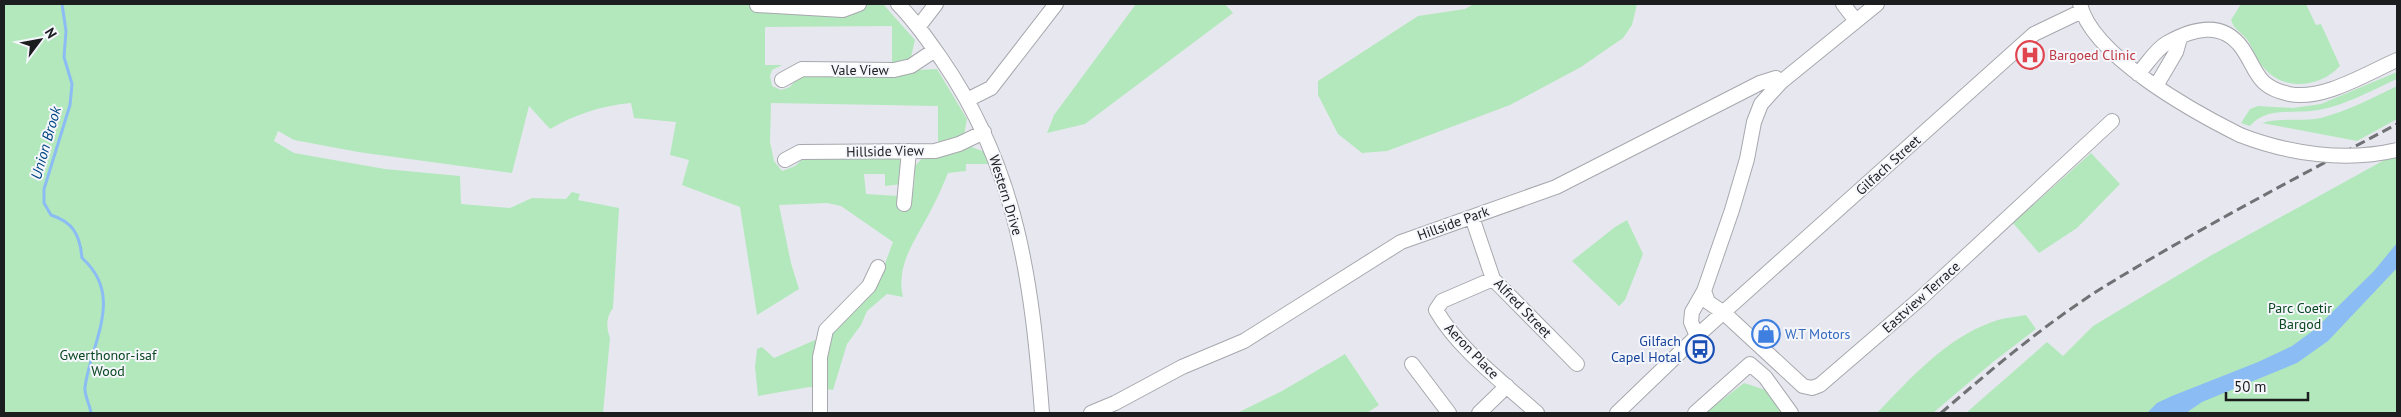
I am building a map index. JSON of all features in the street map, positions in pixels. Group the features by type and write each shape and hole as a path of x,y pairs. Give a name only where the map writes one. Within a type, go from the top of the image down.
{"street":[{"path":"757,5 843,10 859,4"},
{"name":"Western Drive","path":"898,4 919,26 967,100 984,132 1010,201 1027,272 1038,356 1042,413"},
{"path":"919,26 936,4"},
{"path":"967,100 991,88 1056,4"},
{"path":"1843,4 1856,21"},
{"path":"1697,336 1691,322 1692,312 1704,291 1732,210 1747,159 1754,122 1761,104 1781,82 1877,4"},
{"path":"2081,7 2098,35 2138,74 2204,116 2240,135 2269,146 2317,154 2343,155 2397,150"},
{"name":"Gilfach Street","path":"1617,413 1697,336 2034,34 2081,7"},
{"path":"2138,74 2166,43 2195,30 2221,32 2234,39 2260,79 2271,87 2290,94 2306,95 2324,92 2397,60"},
{"path":"2156,86 2176,52 2180,38"},
{"name":"Vale View","path":"782,80 802,69 894,70 910,66 935,50"},
{"name":"Hillside Park","path":"1091,413 1115,403 1182,367 1244,341 1389,249 1556,187 1760,83 1776,78 1781,82"},
{"name":"Eastview Terrace","path":"1704,291 1708,302 1724,313 1803,386 1812,388 1820,385 1921,298 2112,121"},
{"name":"Hillside View","path":"785,160 800,152 936,151 959,144 984,132"},
{"path":"904,204 909,151"},
{"name":"Alfred Street","path":"1472,217 1493,279 1576,364"},
{"path":"820,413 820,357 826,330 869,286 878,267"},
{"name":"Aeron Place","path":"1493,279 1442,302 1436,310 1443,322 1537,413"},
{"path":"1412,364 1449,413"},
{"path":"1695,413 1750,364 1765,377 1791,413"},
{"path":"1479,413 1507,386"}],"green space":[{"name":"Gwerthonor-isaf Wood","path":"4,4 753,4 846,14 867,5 883,4 915,40 911,57 904,63 892,64 892,26 765,27 765,65 782,65 772,70 770,76 772,86 781,90 790,87 799,76 937,69 967,119 964,135 938,142 938,106 771,103 770,142 774,161 782,171 795,166 808,154 894,154 902,160 902,184 885,186 885,174 864,174 866,194 899,196 914,188 915,166 926,154 952,153 969,146 985,152 990,164 966,164 966,171 948,173 905,262 901,285 903,297 887,294 867,311 861,325 847,344 833,390 809,387 758,396 755,367 757,349 762,347 774,358 815,340 827,347 831,330 880,277 893,242 841,206 827,203 779,205 791,263 799,289 757,315 740,207 682,185 689,160 670,155 676,122 634,118 631,103 609,106 589,112 569,119 550,129 529,106 512,173 358,152 294,140 278,131 274,141 294,153 385,169 460,176 461,204 510,208 532,198 566,199 572,192 580,194 578,200 619,208 613,308 607,322 610,338 603,413 4,413"},
{"path":"1136,4 1225,4 1233,13 1085,124 1047,133 1054,115"},
{"path":"1474,4 1637,4 1632,25 1623,38 1581,67 1510,105 1387,151 1362,153 1338,134 1318,95 1318,81 1418,16 1465,9"},
{"path":"2241,4 2306,4 2316,25 2321,24 2340,66 2323,79 2302,84 2282,81 2272,76 2261,65 2248,41 2232,23 2231,20"},
{"path":"2397,72 2397,79 2333,106 2311,111 2278,112 2263,116 2250,126 2241,123 2250,109 2258,106 2293,108 2321,104"},
{"path":"2397,86 2397,119 2357,141 2262,123 2276,120 2321,118 2369,100"},
{"path":"2091,153 2120,184 2077,228 2039,253 2013,223"},
{"name":"Parc Coetir Bargod","path":"2397,153 2397,413 1966,413 2047,342 2063,356 2093,326 2210,256"},
{"path":"1627,220 1643,254 1625,300 1619,306 1572,261 1615,227"},
{"path":"2026,315 2036,329 1993,362 1933,413 1877,413 1930,361 1959,338 1996,321"},
{"path":"1345,354 1379,405 1367,413 1237,413 1282,391"},
{"path":"1744,383 1769,391 1785,413 1705,413"}],"water":[{"path":"2397,243 2397,268 2328,341 2297,363 2202,402 2186,413 2147,413 2157,403 2172,396 2258,362 2292,346 2314,330 2374,271"}],"waterway":[{"name":"Union Brook","path":"62,4 66,31 64,57 72,84 70,105 44,189 44,203 51,215 65,221 74,230 82,258 95,273 101,288 102,320 85,387 91,413"}],"railway":[{"path":"1941,413 2039,332 2102,288 2211,224 2397,124"}],"place":[{"name":"Bargoed Clinic","path":"2030,55"},
{"name":"W.T Motors","path":"1766,334"},
{"name":"Gilfach Capel Hotal","path":"1700,349"}]}
